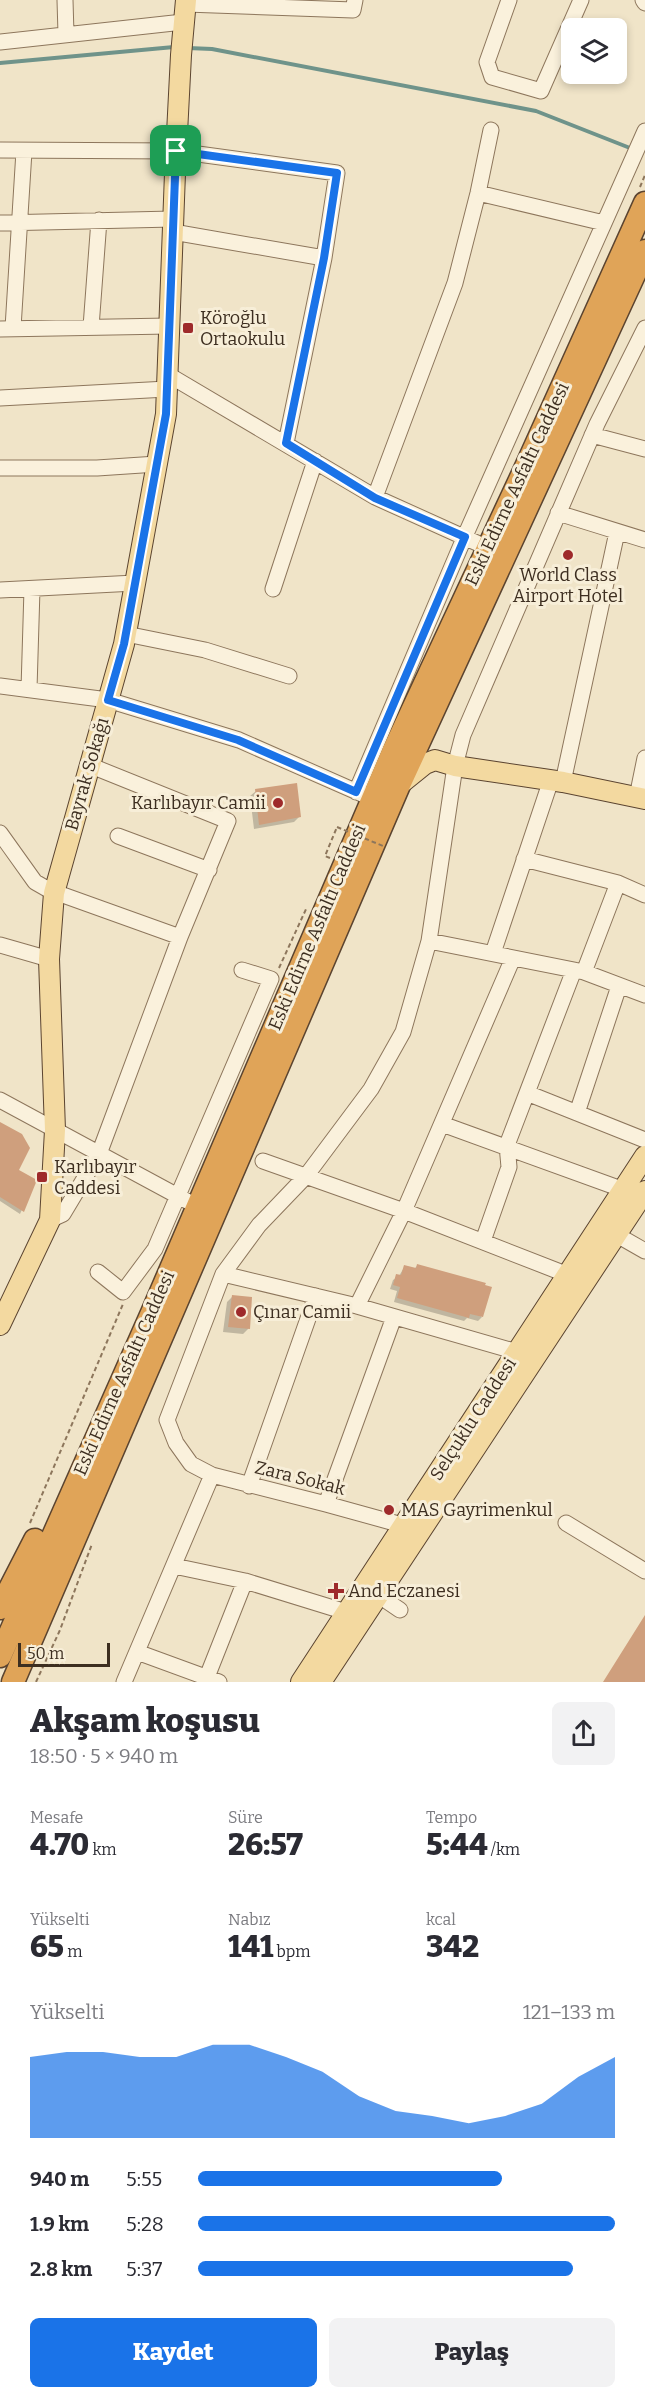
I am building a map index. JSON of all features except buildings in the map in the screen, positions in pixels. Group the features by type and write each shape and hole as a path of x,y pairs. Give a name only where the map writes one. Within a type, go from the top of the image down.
{"highway":[{"name":"Eski Edirne Asfaltı Caddesi","path":"0,1656 102,1421 187,1202 364,795 488,548 645,203"},
{"name":"Eski Edirne Asfaltı Caddesi","path":"14,1682 399,785 645,251"},
{"path":"0,1608 68,1475 102,1421"},
{"path":"26,1682 97,1521 110,1460"}],"main road":[{"name":"Bayrak Sokağı","path":"0,1325 50,1220 55,1130 49,959 54,893 126,634 166,414 176,151 184,24"},
{"path":"428,724 429,745 435,760"},
{"path":"399,785 419,768 435,760 455,766 557,781 641,798"},
{"name":"Selçuklu Caddesi","path":"301,1682 346,1612 371,1590 525,1356 568,1275 645,1156"},
{"name":"Selçuklu Caddesi","path":"321,1682 371,1590 402,1526 617,1234 645,1191"}],"street":[{"path":"65,0 66,34"},
{"path":"0,42 66,34 353,10 355,0"},
{"path":"509,0 487,63 492,77 541,91 581,0"},
{"path":"375,498 455,283 478,193 490,130"},
{"name":"Eski Edirne Asfaltı Caddesi","path":"364,795 465,537 645,131"},
{"path":"0,150 176,151 337,173 324,258 286,443"},
{"path":"24,151 20,222 7,329 169,326"},
{"path":"478,193 604,223"},
{"path":"0,223 99,220 173,226 324,258"},
{"path":"91,327 99,220"},
{"path":"525,1356 357,1306 223,1274 259,1225 306,1176 371,1089 403,1032 429,941 455,766 463,735 592,435 638,359 645,328"},
{"path":"0,398 167,381 286,443 375,498 488,548"},
{"path":"592,435 645,448"},
{"path":"273,589 315,461"},
{"path":"0,468 97,468 157,464"},
{"path":"558,513 645,540"},
{"path":"493,953 524,859 557,781 617,532"},
{"path":"0,590 135,583"},
{"path":"29,689 32,589"},
{"path":"126,634 206,650 289,676"},
{"path":"0,686 108,700 238,740 364,795"},
{"path":"641,798 645,758"},
{"path":"50,1220 63,1215 99,1154 180,937 228,821 89,765"},
{"path":"1,836 35,882 54,893 180,937"},
{"path":"118,836 208,870"},
{"path":"524,859 618,883 645,895"},
{"path":"483,1241 509,1167 507,1145 527,1093 618,883"},
{"path":"429,941 579,971 645,995"},
{"path":"0,945 49,959"},
{"path":"357,1306 404,1211 513,958"},
{"name":"Eski Edirne Asfaltı Caddesi","path":"98,1272 123,1292 187,1202 271,979 242,970"},
{"path":"577,1113 619,986"},
{"path":"527,1093 645,1140"},
{"path":"0,1100 187,1202"},
{"path":"442,1124 507,1145 624,1190"},
{"path":"263,1161 404,1211 568,1275"},
{"path":"617,1234 645,1251"},
{"name":"Zara Sokak","path":"223,1274 168,1420 176,1443 191,1464 212,1475 402,1526"},
{"path":"249,1485 316,1296"},
{"path":"326,1504 394,1317"},
{"path":"124,1682 212,1475"},
{"path":"566,1523 645,1571"},
{"path":"174,1566 245,1581 346,1612"},
{"path":"137,1652 213,1680 245,1581"},
{"path":"371,1590 400,1610"}],"path":[{"path":"332,859 325,856 337,827 383,846"}],"waterway":[{"path":"0,63 174,47"},
{"path":"188,48 212,49 536,111 630,148"}],"place":[{"name":"Köroğlu Ortaokulu","path":"188,328"},
{"name":"World Class Airport Hotel","path":"568,555"},
{"name":"Karlıbayır Camii","path":"278,803"},
{"name":"Karlıbayır Caddesi","path":"42,1177"},
{"name":"Çınar Camii","path":"241,1312"},
{"name":"MAS Gayrimenkul","path":"389,1510"},
{"name":"And Eczanesi","path":"336,1591"}],"route":[{"path":"176,151 337,173 324,258 286,443 375,498 465,537 356,792 238,740 108,700 124,644 166,414 176,151"}]}
